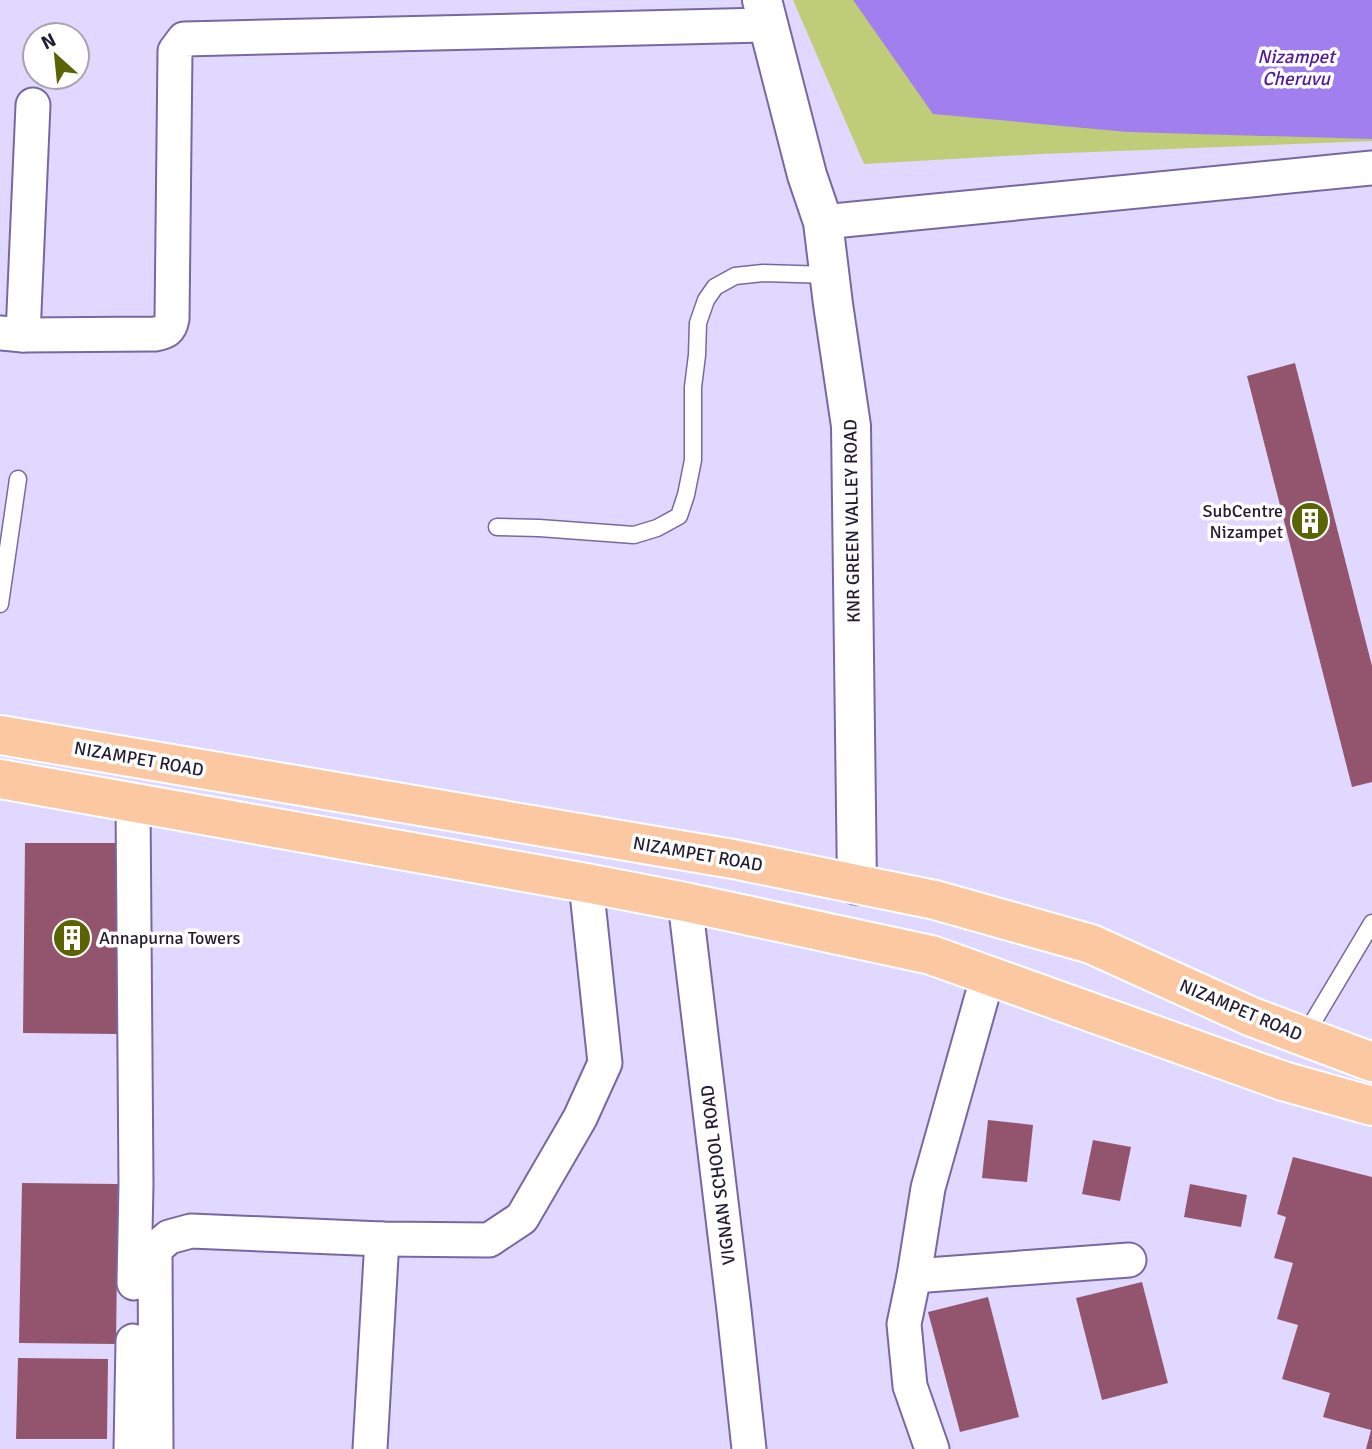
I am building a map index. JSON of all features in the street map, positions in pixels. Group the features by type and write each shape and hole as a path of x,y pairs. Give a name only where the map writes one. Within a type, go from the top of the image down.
{"main road":[{"name":"NIZAMPET ROAD","path":"0,735 733,859 934,900 1091,944 1252,1017 1372,1062"},
{"path":"0,779 586,883 931,955 1283,1081 1372,1106"},
{"path":"1121,1023 1145,969"}],"street":[{"name":"KNR GREEN VALLEY ROAD","path":"765,12 807,175 824,222 852,426 858,885"},
{"path":"33,105 12,334 155,334 170,328 172,319 175,51 184,39 765,12"},
{"path":"824,222 1372,168"},
{"path":"131,1449 136,1184 133,803"},
{"path":"156,1449 155,1248 169,1237 191,1231 382,1239 489,1240 522,1218 580,1118 605,1063 586,883"},
{"name":"VIGNAN SCHOOL ROAD","path":"685,902 749,1449"},
{"path":"932,1449 910,1386 904,1324 928,1188 988,975"},
{"path":"370,1449 382,1239"},
{"path":"914,1276 1129,1261"}],"lane":[{"path":"497,527 634,535 657,528 679,516 693,460 693,387 698,323 706,300 715,287 735,276 763,273 830,275"},
{"path":"0,604 18,479"},
{"path":"1304,1037 1372,923"}],"green space":[{"name":"Nizampet Cheruvu","path":"793,0 1372,0 1372,141 864,164"}],"water":[{"name":"Nizampet Cheruvu","path":"853,0 1372,0 1372,139 1128,132 933,114"}],"building":[{"name":"SubCentre Nizampet","path":"1295,363 1372,666 1372,782 1352,787 1247,376"},
{"name":"Annapurna Towers","path":"25,843 121,843 118,1034 23,1033"},
{"path":"988,1120 1033,1125 1027,1182 982,1178"},
{"path":"1093,1140 1131,1147 1120,1201 1082,1194"},
{"path":"1293,1157 1372,1177 1372,1449 1366,1449 1371,1430 1323,1417 1330,1393 1282,1379 1298,1325 1277,1319 1293,1263 1274,1258 1286,1217 1277,1214"},
{"path":"22,1183 118,1184 116,1344 19,1343"},
{"path":"1190,1184 1247,1195 1241,1227 1184,1217"},
{"path":"1142,1282 1168,1383 1102,1400 1076,1298"},
{"path":"988,1297 1019,1417 960,1432 928,1312"},
{"path":"18,1358 108,1359 107,1439 16,1439"}],"place":[{"name":"SubCentre Nizampet","path":"1310,521"},
{"name":"Annapurna Towers","path":"72,938"}]}
